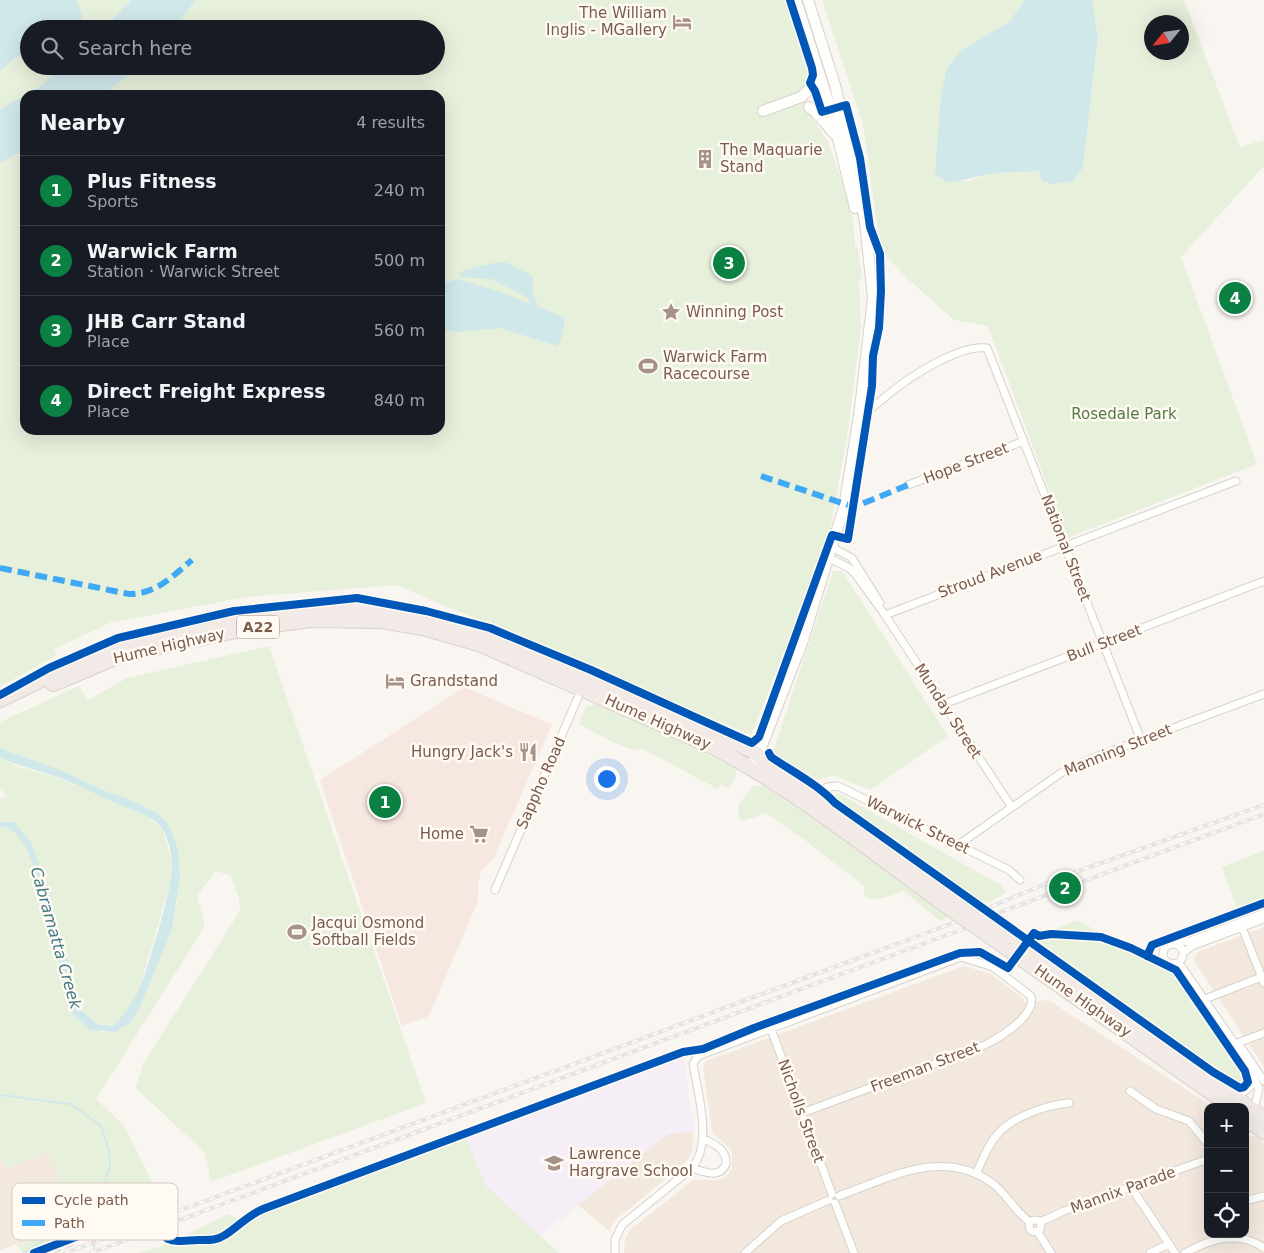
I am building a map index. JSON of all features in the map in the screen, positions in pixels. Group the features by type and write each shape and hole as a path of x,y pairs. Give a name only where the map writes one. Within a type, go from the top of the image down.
{"highway":[{"name":"Hume Highway","path":"0,700 112,646 142,638 244,624 330,619 401,624 455,636 585,682 703,727 758,754 955,904"},
{"name":"Hume Highway","path":"0,709 82,670 122,655 244,624"},
{"name":"Hume Highway","path":"585,682 751,767 1215,1082 1254,1117 1264,1132"},
{"name":"Hume Highway","path":"1008,941 1226,1103"}],"main road":[{"path":"796,0 838,137 862,237 871,306"},
{"path":"751,767 758,754 814,607 814,598 834,554 859,416 873,298 870,263 856,176 835,85 808,0"},
{"path":"763,111 801,97 821,78"},
{"path":"810,107 828,129 838,137"}],"street":[{"name":"National Street","path":"859,416 919,373 977,347 987,348 1141,740"},
{"name":"Hope Street","path":"908,485 1024,441"},
{"name":"Stroud Avenue","path":"885,615 1236,481"},
{"name":"Munday Street","path":"834,554 852,558 874,591 885,615"},
{"name":"Munday Street","path":"834,554 856,575 885,615 1012,806"},
{"name":"Bull Street","path":"944,704 1264,581"},
{"name":"Sappho Road","path":"495,890 585,682"},
{"name":"Manning Street","path":"958,845 1061,773 1141,740 1264,694"},
{"name":"Warwick Street","path":"817,798 827,787 838,786 1009,870 1020,880"},
{"path":"1264,913 1190,941 1166,946 1163,956 1169,964 1179,962 1184,953 1192,946 1264,919"},
{"path":"1205,998 1263,979 1242,927"},
{"path":"1174,944 1182,948 1184,953"},
{"name":"Freeman Street","path":"771,1029 961,958 993,967 1028,993 1032,999 1022,1018 999,1037 985,1045 802,1113"},
{"path":"1179,962 1236,1044 1258,1088 1254,1117"},
{"path":"615,1253 615,1240 622,1225 692,1168 700,1157 704,1139 693,1064 696,1057 771,1029"},
{"name":"Nicholls Street","path":"771,1029 854,1253"},
{"path":"1236,1044 1264,1033"},
{"path":"1236,1044 1243,1050 1264,1081"},
{"path":"1215,1082 1224,1081 1240,1092 1247,1092 1253,1082 1246,1064"},
{"path":"1130,1090 1156,1109 1185,1119 1196,1128 1204,1139"},
{"path":"976,1174 986,1152 1001,1130 1033,1113 1055,1105 1069,1103"},
{"path":"692,1168 716,1173 723,1170 726,1164 723,1152 715,1144 704,1139"},
{"name":"Mannix Parade","path":"1040,1222 1204,1161"},
{"path":"748,1252 781,1221 834,1198 925,1166 949,1165 976,1174 995,1185 1030,1222 1030,1229 1037,1232 1051,1253"},
{"path":"1131,1187 1175,1253"},
{"path":"1249,1200 1264,1196"},
{"path":"1030,1222 1035,1220 1040,1222 1041,1227 1037,1232"},
{"path":"1185,1253 1221,1238"},
{"path":"1240,1238 1264,1248"},
{"path":"1150,1253 1169,1244"}],"shaded area":[{"path":"465,687 552,725 494,857 481,872 478,886 478,901 429,1016 402,1026 320,780"},
{"path":"1264,927 1264,1067 1193,959 1198,952"},
{"path":"964,966 991,974 1023,998 1024,1003 1048,1000 1207,1103 1204,1103 1204,1238 1249,1238 1249,1136 1256,1136 1264,1143 1264,1253 624,1253 625,1239 630,1230 693,1180 718,1180 726,1177 732,1168 732,1151 712,1132 703,1066 706,1061"},
{"name":"Lawrence Hargrave School","path":"684,1057 694,1131 668,1134 540,1236 487,1187 466,1139"},
{"path":"694,1131 692,1152 686,1162 617,1219 609,1231 578,1205 668,1134"},
{"path":"0,1152 6,1168 49,1152 60,1183 12,1183 12,1240 27,1240 0,1250"}],"green space":[{"path":"74,0 131,0 112,20 77,20 77,1"},
{"name":"Warwick Farm Racecourse","path":"196,0 788,0 811,70 810,80 804,90 810,114 814,116 813,119 828,142 842,181 853,222 855,247 858,248 862,279 859,280 861,328 847,437 827,546 751,735 396,585 246,597 109,623 53,650 57,655 0,687 0,163 20,153 20,435 445,435 445,90 110,90 129,75 445,75 445,20 179,20"},
{"name":"Rosedale Park","path":"822,0 1025,0 1009,22 962,50 963,182 994,173 1083,167 1098,37 1092,0 1184,0 1240,147 1264,140 1264,166 1181,257 1257,464 1067,538 988,326 954,320 909,280 881,251 863,124"},
{"path":"20,56 20,75 53,75 33,90 20,90 20,98 0,109 0,71 16,57"},
{"path":"833,571 842,571 948,736 870,790 832,775 816,781 810,780 773,752"},
{"name":"Jacqui Osmond Softball Fields","path":"269,646 426,1103 211,1182 205,1153 136,1088 143,1064 240,911 239,899 231,876 216,871 197,895 205,926 96,1099 124,1126 152,1183 60,1183 49,1152 6,1168 0,1152 0,828 8,827 20,839 37,870 47,905 60,972 72,1014 103,1033 130,1023 172,929 177,902 169,825 126,798 98,788 68,773 0,748 0,722 79,686 88,700 127,678"},
{"path":"596,704 695,747 735,768 736,776 728,788 721,784 718,789 643,749 620,745 579,724 586,707"},
{"path":"0,757 19,767 59,778 146,815 163,831 171,858 170,884 137,996 126,1014 113,1026 98,1025 80,1009 48,887 31,842 14,822 0,822 0,799 7,796 0,789"},
{"path":"754,785 764,786 787,801 951,916 940,921 903,890 879,899 864,896 864,886 805,840 766,813 743,821 739,818 738,805"},
{"path":"838,793 1002,886 1006,892 991,902 975,900 837,804 834,798"},
{"path":"1264,851 1264,901 1238,911 1222,867"},
{"path":"1077,920 1179,977 1243,1068 1246,1082 1240,1085 1217,1071 1038,945 1041,934"},
{"path":"466,1139 487,1187 559,1253 138,1253 178,1240 229,1214 244,1223 264,1211"},
{"name":"Jacqui Osmond Softball Fields","path":"27,1240 51,1240 23,1253 16,1244"}],"water":[{"path":"0,0 77,1 83,16 80,20 20,20 20,56 16,57 0,71"},
{"path":"131,0 196,0 179,20 112,20"},
{"path":"1025,0 1092,0 1098,37 1083,167 1073,181 1052,184 1042,181 1039,171 994,173 948,183 935,174 941,96 947,68 962,50 1009,22"},
{"path":"53,75 129,75 110,90 34,90"},
{"path":"20,98 20,153 0,163 0,109"},
{"path":"498,262 507,263 533,276 533,294 539,307 565,318 561,340 557,346 500,328 458,332 445,330 445,283 457,279 504,293 527,303 529,302 528,298 491,279 459,277 462,271"},
{"path":"0,748 68,773 98,788 126,798 157,813 169,825 178,849 180,877 172,929 139,1009 130,1023 115,1032 90,1030 72,1014 63,984 43,893 28,851 16,834 8,827 0,828 0,822 14,822 31,842 48,887 80,1009 98,1025 113,1026 123,1016 137,993 147,968 168,892 172,867 169,843 160,826 149,817 67,781 0,757"}],"waterway":[{"name":"Cabramatta Creek","path":"0,1095 71,1104 101,1126 109,1150 110,1166 105,1183"},
{"path":"24,1253 42,1240"},
{"name":"Cabramatta Creek","path":"94,1240 94,1253"}],"railway":[{"path":"178,1211 945,926 1062,877 1264,805"},
{"path":"974,922 1264,814"},
{"path":"178,1221 982,922"},
{"path":"65,1253 100,1240"},
{"path":"91,1253 126,1240"},
{"path":"50,1253 71,1245"}],"marked path":[{"path":"761,476 854,507 908,485"},
{"path":"0,568 129,594 156,588 192,560"}],"cycle path":[{"path":"0,695 49,668 118,638 234,611 357,598 426,611 490,628 591,670 752,743 759,737 832,535 848,539 872,386 873,356 879,328 881,291 880,254 870,227 860,158 846,105 822,112 815,91 810,83 813,75 812,68 790,0"},
{"path":"769,753 771,757 813,784 835,803 1028,941"},
{"path":"1147,956 1152,945 1264,903"},
{"path":"1034,933 1039,936 1051,934 1101,937 1131,948 1176,970 1245,1071 1248,1082 1244,1087 1240,1088 1213,1072 1028,941 1034,933"},
{"path":"171,1240 209,1240 222,1237 253,1214 263,1209 683,1052 703,1049 754,1028 960,953 980,952 1008,968 1028,941"},
{"path":"34,1253 68,1240"}],"place":[{"name":"The William Inglis - MGallery","path":"682,22"},
{"name":"The Maquarie Stand","path":"705,159"},
{"name":"JHB Carr Stand","path":"729,263"},
{"name":"Direct Freight Express","path":"1235,298"},
{"name":"Winning Post","path":"671,312"},
{"name":"Warwick Farm Racecourse","path":"648,366"},
{"name":"Grandstand","path":"395,681"},
{"name":"Hungry Jack's","path":"528,752"},
{"name":"Plus Fitness","path":"385,802"},
{"name":"Home","path":"479,834"},
{"name":"Warwick Farm","path":"1065,888"},
{"name":"Jacqui Osmond Softball Fields","path":"297,932"},
{"name":"Lawrence Hargrave School","path":"554,1163"}]}
